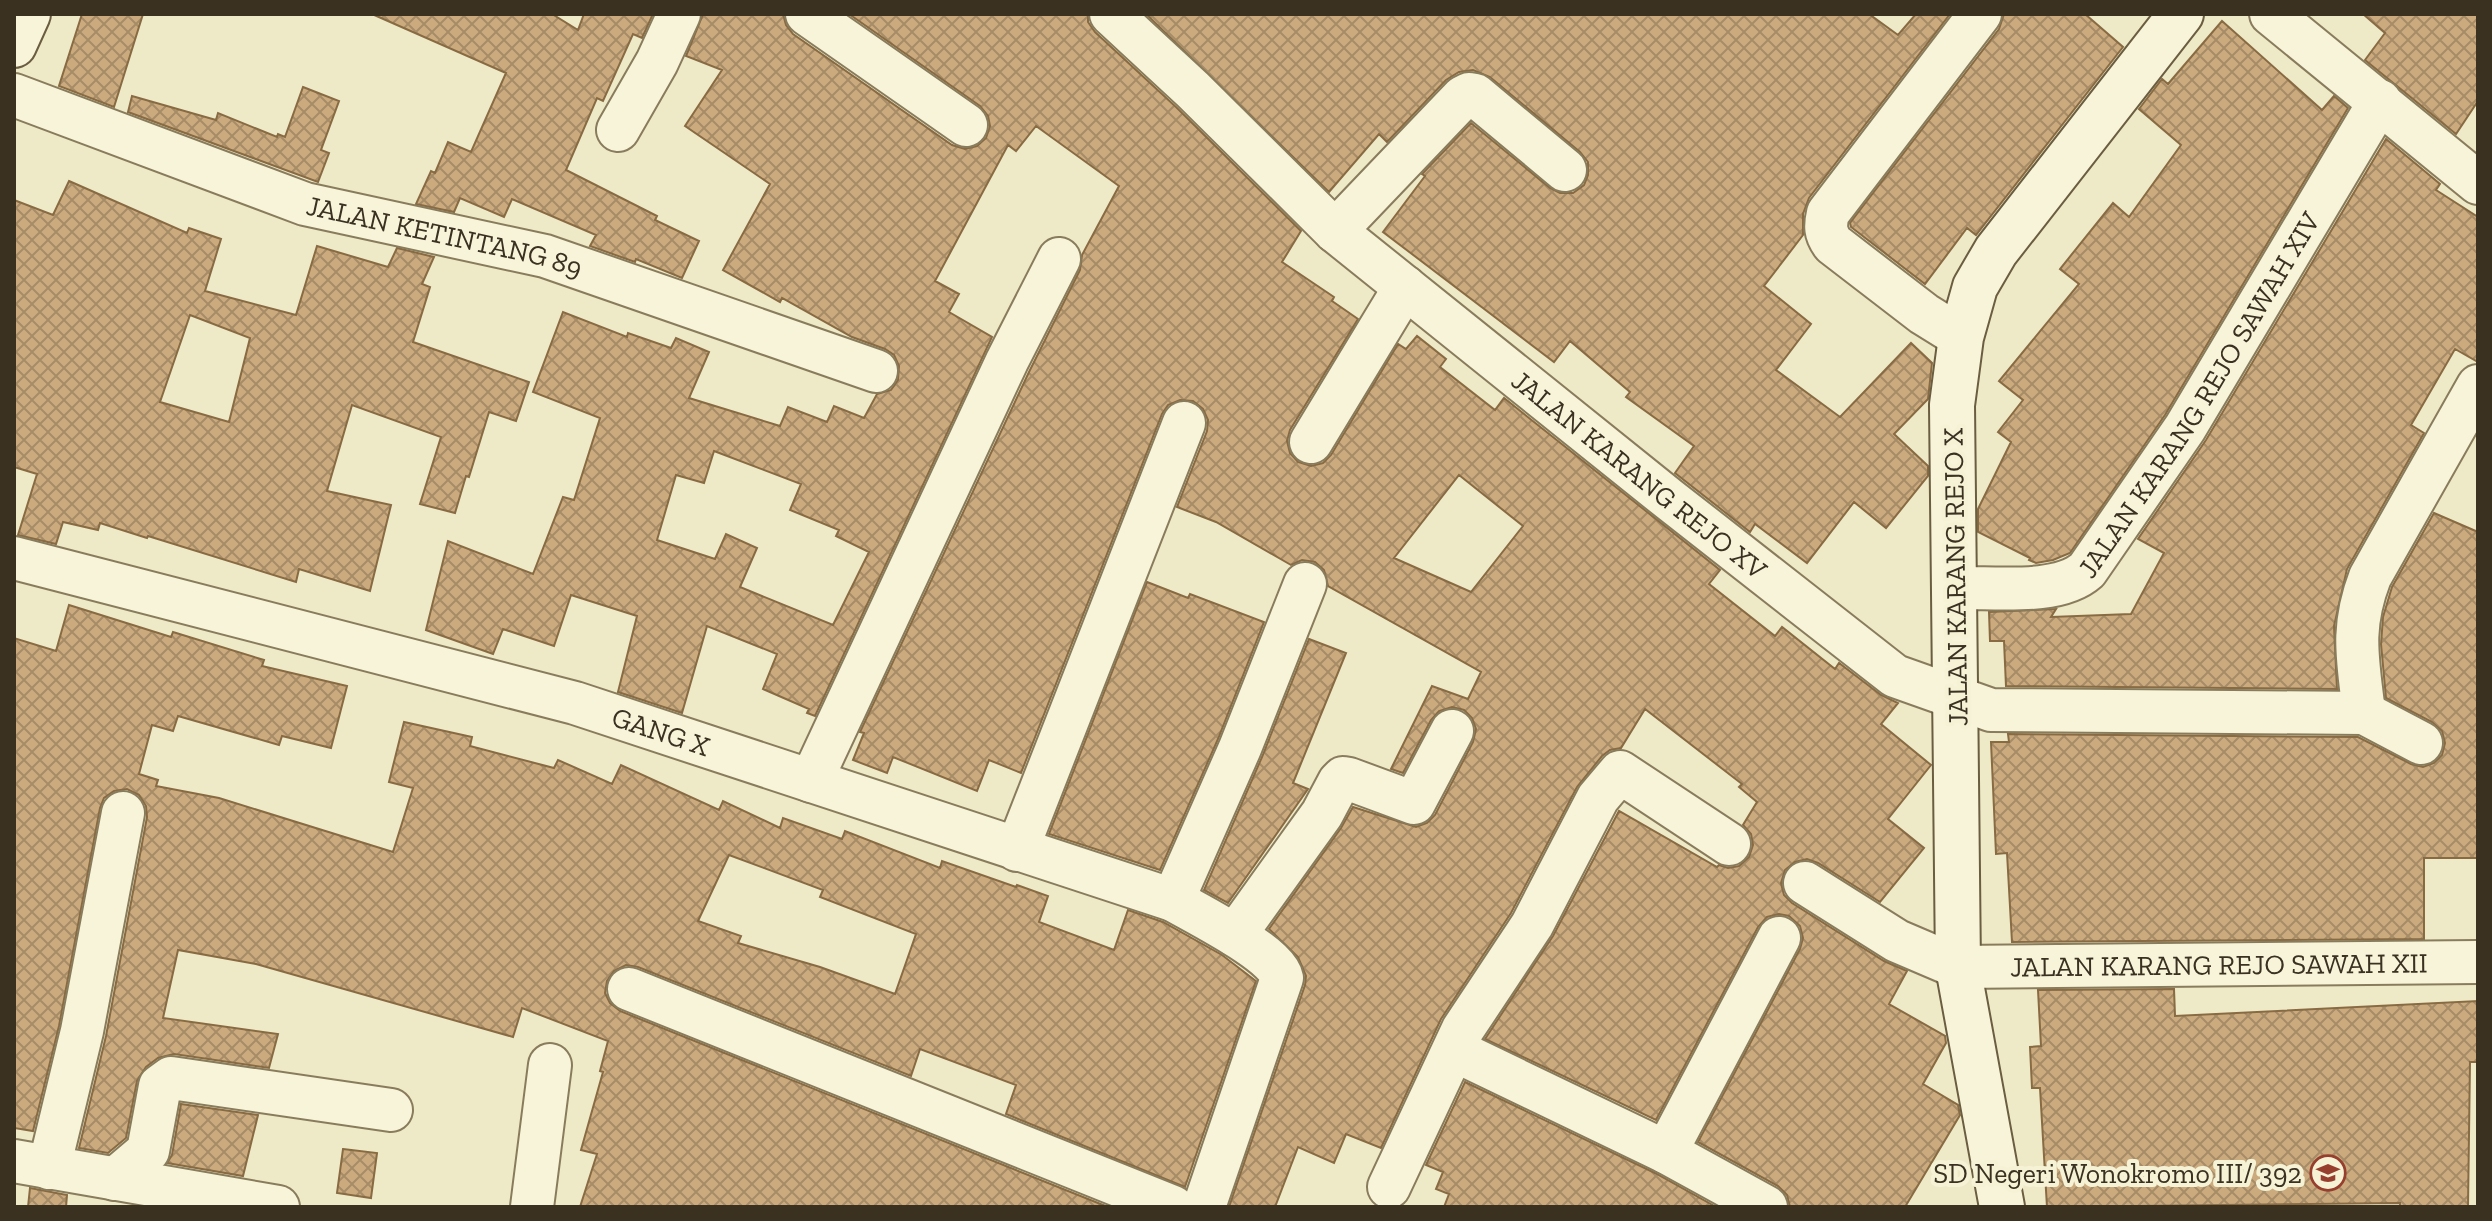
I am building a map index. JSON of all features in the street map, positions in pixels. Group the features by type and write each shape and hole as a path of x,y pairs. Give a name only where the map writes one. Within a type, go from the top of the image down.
{"street":[{"path":"14,45 28,14"},
{"path":"618,130 657,62 679,14"},
{"path":"807,14 966,125"},
{"name":"JALAN KARANG REJO XV","path":"1111,14 1193,90 1335,231 1895,676 1991,710 2364,713"},
{"path":"1961,337 1924,314 1833,244 1826,233 1826,222 1828,213 1980,14"},
{"name":"JALAN KARANG REJO X","path":"2002,1207 1958,967 1952,405 1961,337 1975,287 1996,251 2181,14"},
{"path":"2271,14 2477,178"},
{"path":"1335,231 1469,94 1475,95 1565,170"},
{"name":"JALAN KETINTANG 89","path":"14,95 305,204 545,256 876,371"},
{"name":"JALAN KARANG REJO SAWAH XIV","path":"1955,588 2054,586 2077,579 2087,570 2185,428 2380,101"},
{"path":"811,781 1007,361 1059,259"},
{"path":"1311,442 1405,287"},
{"path":"2421,743 2364,713 2355,636 2359,605 2370,577 2478,386"},
{"path":"1017,850 1184,423"},
{"name":"GANG X","path":"14,558 575,703 1173,900 1235,935 1281,971 1281,986 1204,1207"},
{"path":"1173,900 1240,748 1305,584"},
{"path":"1235,935 1322,814 1343,778 1414,803 1452,731"},
{"path":"1389,1187 1463,1029 1532,925 1598,798 1620,772 1729,844"},
{"path":"123,813 82,1031 31,1165 278,1207"},
{"path":"1805,883 1897,941 1958,967"},
{"path":"1666,1152 1779,938"},
{"name":"JALAN KARANG REJO SAWAH XII","path":"1958,967 2478,962"},
{"path":"629,989 1173,1207"},
{"path":"1454,1050 1666,1152 1766,1207"},
{"path":"532,1207 550,1065"},
{"path":"115,1179 148,1151 160,1086 171,1078 188,1078 391,1110"}],"building":[{"path":"82,14 143,14 114,107 59,86"},
{"path":"372,14 552,14 578,30 584,14 653,14 642,38 633,34 603,101 597,98 566,170 699,241 682,278 636,259 635,262 590,246 596,235 512,199 504,217 460,198 454,212 416,204 431,171 435,173 448,142 471,152 506,73"},
{"path":"703,14 783,14 793,34 952,145 965,149 977,146 986,138 990,126 988,116 980,106 849,14 1088,14 1088,22 1095,32 1301,231 1282,262 1334,297 1332,301 1358,319 1290,430 1287,441 1290,453 1298,462 1311,466 1323,463 1331,455 1398,344 1406,349 1417,336 1446,359 1440,367 1495,410 1504,398 1720,570 1709,584 1775,636 1782,627 1835,669 1839,663 1881,695 1898,703 1881,724 1931,765 1888,819 1924,848 1880,902 1807,859 1795,862 1785,870 1781,883 1784,895 1792,903 1884,961 1907,971 1889,1004 1945,1036 1946,1043 1923,1084 1958,1105 1960,1115 1905,1207 1790,1207 1787,1195 1778,1186 1698,1142 1800,949 1803,938 1800,926 1789,916 1779,914 1767,917 1758,927 1656,1120 1485,1039 1553,936 1619,811 1717,867 1739,866 1749,857 1753,845 1751,834 1743,825 1757,802 1739,787 1742,784 1645,709 1621,748 1610,750 1602,756 1577,787 1511,913 1441,1019 1381,1148 1346,1134 1334,1163 1298,1147 1275,1207 1229,1207 1305,985 1306,976 1298,957 1269,929 1353,807 1416,827 1427,823 1435,815 1473,742 1476,729 1472,718 1464,710 1452,707 1439,711 1403,773 1391,769 1432,686 1468,699 1481,672 1328,586 1324,570 1315,562 1302,560 1291,565 1216,522 1177,507 1207,431 1208,420 1203,409 1193,401 1180,400 1168,405 1162,414 1021,773 989,760 977,791 893,757 887,773 853,760 864,733 860,732 1080,270 1082,255 1119,186 1036,126 1016,151 1008,145 935,281 959,294 949,312 992,337 815,716 807,713 809,709 763,689 777,654 707,626 682,713 618,692 637,616 571,595 554,646 503,629 493,654 426,630 448,541 533,574 563,497 574,500 600,418 533,392 563,312 627,337 628,333 671,348 676,338 709,352 689,398 780,426 788,407 827,422 834,406 864,418 877,394 891,390 898,380 899,366 894,355 885,349 852,337 782,298 780,302 723,270 770,184 685,126 722,70 686,56","holes":["714,451 801,484 790,510 839,530 836,536 869,552 833,625 740,587 757,548 726,534 715,559 657,540 676,475 704,483","1459,475 1523,526 1471,592 1394,558"]},
{"path":"1146,14 1869,14 1898,35 1916,14 1950,14 1809,198 1803,214 1803,235 1764,286 1811,324 1776,370 1840,417 1911,343 1932,363 1928,399 1894,434 1928,466 1928,476 1886,528 1854,502 1807,563 1755,524 1750,532 1675,473 1694,446 1626,397 1630,392 1570,341 1554,362 1383,232 1425,176 1422,174 1471,123 1560,193 1573,193 1584,185 1588,162 1580,152 1490,77 1473,70 1459,72 1446,80 1387,142 1379,134 1329,192"},
{"path":"2004,14 2085,14 2123,47 1976,235 1967,228 1925,284 1851,227 1850,223 1999,29"},
{"path":"2363,14 2478,14 2478,101 2456,134 2365,60 2385,33"},
{"path":"2222,21 2322,110 2334,96 2348,108 2165,415 2070,553 2036,563 1978,532 1978,509 2011,442 1998,432 2023,400 1999,381 2079,284 2060,269 2113,203 2129,217 2181,145 2139,109 2162,79 2168,84"},
{"path":"303,87 339,101 321,150 329,153 318,182 128,112 132,96 216,120 218,113 277,137 278,134 285,137"},
{"path":"2386,139 2440,184 2436,190 2478,217 2478,362 2455,349 2411,425 2424,433 2347,569 2334,626 2337,689 2006,686 2004,641 1990,641 1989,612 2056,609 2051,617 2131,614 2164,553 2138,539 2206,440"},
{"path":"69,181 187,233 189,228 221,239 205,291 296,315 317,246 388,267 397,248 434,257 422,284 430,287 413,342 529,382 516,421 489,412 455,513 420,504 441,437 352,405 327,491 391,505 370,591 299,569 296,582 100,523 98,530 63,522 56,544 18,535 37,474 14,467 14,200 53,215","holes":["190,315 250,338 229,422 160,402"]},
{"path":"2434,513 2478,532 2478,858 2424,858 2424,939 2012,942 2007,853 1996,854 1991,742 2009,742 2008,734 2358,737 2423,767 2434,763 2442,755 2445,743 2442,731 2432,722 2386,698 2381,644 2383,617 2392,587"},
{"path":"1147,582 1188,598 1190,594 1264,622 1218,739 1160,870 1049,834"},
{"path":"69,605 171,637 173,632 264,660 262,666 347,686 331,748 282,736 279,745 178,716 173,731 152,725 139,774 158,780 156,786 219,798 393,852 413,788 389,782 404,722 472,737 470,746 554,768 558,760 612,784 621,765 719,810 723,801 780,828 783,818 842,839 845,831 940,868 942,861 1017,885 1048,896 1039,922 1114,950 1128,910 1163,922 1222,955 1256,981 1185,1187 1006,1114 1016,1085 920,1049 911,1076 638,967 626,965 614,971 607,981 605,993 610,1003 620,1011 1108,1207 580,1207 597,1154 581,1150 603,1072 600,1071 608,1041 522,1008 513,1037 256,964 178,950 163,1018 278,1034 269,1068 174,1054 158,1058 146,1067 137,1081 126,1138 108,1153 79,1148 106,1036 147,817 146,806 139,795 127,789 114,791 104,798 100,808 59,1026 33,1131 14,1128 14,638 56,651","holes":["729,855 823,890 820,897 916,934 895,994 820,967 738,943 741,936 698,921"]},
{"path":"1309,639 1346,653 1293,783 1308,789 1228,903 1204,890"},
{"path":"2174,989 2175,1016 2478,1001 2478,1062 2470,1062 2468,1207 2400,1207 2400,1203 2047,1207 2040,1088 2032,1088 2030,1047 2041,1046 2038,990"},
{"path":"1465,1082 1655,1173 1716,1207 1444,1207 1449,1194 1436,1189 1443,1172 1426,1165"},
{"path":"181,1104 258,1115 243,1176 167,1163 172,1155"},
{"path":"343,1149 377,1153 371,1198 337,1193"},
{"path":"30,1188 67,1195 66,1207 28,1207"}],"place":[{"name":"SD Negeri Wonokromo III/ 392","path":"2328,1173"}]}
